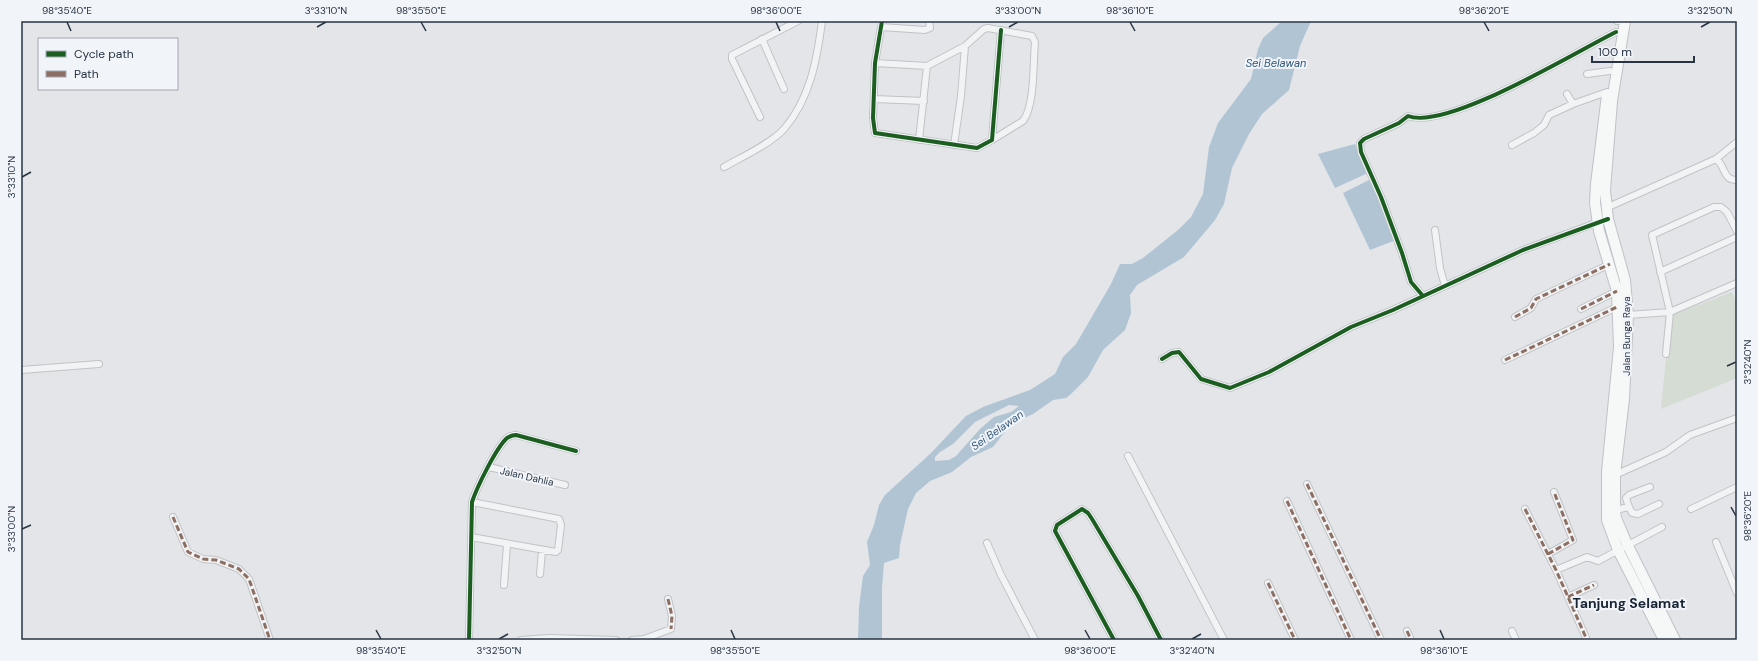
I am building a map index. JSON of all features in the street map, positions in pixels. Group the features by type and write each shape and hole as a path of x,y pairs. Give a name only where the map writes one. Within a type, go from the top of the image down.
{"main road":[{"name":"Jalan Bunga Raya","path":"1624,21 1612,101 1605,190 1608,219 1625,280 1628,315 1619,347 1607,472 1607,520 1618,550 1664,640"},
{"name":"Jalan Bunga Raya","path":"1617,24 1596,184 1597,223 1617,290 1617,306 1623,332 1624,398 1615,475 1615,510 1616,518 1627,544 1675,640"}],"street":[{"path":"760,117 732,59 732,55 735,52 798,21"},
{"path":"724,167 783,130 799,108 812,75 818,52 822,21"},
{"path":"875,63 927,66 965,46 984,29 1001,30 1032,36 1034,39 1031,88 1026,117 1023,121 977,148 875,133 873,129 875,63 882,24 925,30 930,28 929,21"},
{"path":"1423,296 1411,282 1381,197 1361,152 1360,143 1364,139 1408,116 1420,119 1446,114 1511,87 1617,24"},
{"path":"992,140 1001,30"},
{"path":"762,39 784,89"},
{"path":"954,145 961,96 965,46"},
{"path":"919,140 927,66"},
{"path":"1587,74 1610,71"},
{"path":"1512,145 1534,133 1544,125 1549,116 1573,104 1607,92"},
{"path":"1567,94 1573,104"},
{"path":"874,99 924,101"},
{"path":"1606,208 1716,159 1737,142"},
{"path":"1716,159 1719,161 1725,175 1731,180 1737,180"},
{"path":"1666,354 1670,312 1652,238 1653,234 1714,207 1721,207 1727,212 1737,231"},
{"path":"1162,359 1172,353 1179,352 1200,380 1230,388 1299,356 1338,332 1423,296 1523,250 1608,219"},
{"path":"1435,230 1437,251 1445,286"},
{"path":"1660,272 1737,237"},
{"path":"1515,317 1531,308 1536,299 1610,264"},
{"path":"1628,315 1670,312 1737,283"},
{"path":"1581,308 1617,290"},
{"path":"1506,360 1617,306"},
{"path":"21,370 99,364"},
{"path":"1615,475 1666,452 1690,436 1737,418"},
{"path":"469,640 472,502 476,489 498,450 511,436 576,451"},
{"path":"1128,456 1224,640"},
{"name":"Jalan Dahlia","path":"489,468 565,485"},
{"path":"1307,484 1381,640"},
{"path":"1650,487 1627,496 1632,513 1638,514 1659,504"},
{"path":"1691,510 1737,487"},
{"path":"1548,554 1573,540 1554,492"},
{"path":"1287,501 1351,640"},
{"path":"471,537 552,553 558,550 561,525 559,520 472,502"},
{"path":"1615,510 1629,507"},
{"path":"1114,640 1055,530 1057,525 1082,509 1088,513 1092,519 1138,596 1161,640"},
{"path":"1525,510 1556,570 1587,640"},
{"path":"173,517 188,552 203,559 222,562 245,573 249,579 270,640"},
{"path":"1556,570 1587,557 1598,561 1627,544 1662,527"},
{"path":"1716,542 1737,593"},
{"path":"987,543 1035,640"},
{"path":"504,585 507,545"},
{"path":"540,574 542,551"},
{"path":"1268,583 1295,640"},
{"path":"1568,597 1594,585"},
{"path":"632,640 644,640 671,629 672,616 668,599"},
{"path":"1407,631 1411,640"},
{"path":"1512,631 1516,640"},
{"path":"521,640 549,638 616,640"}],"shaded area":[{"path":"1732,292 1737,304 1737,378 1661,409 1670,316"}],"water":[{"name":"Sei Belawan","path":"1282,21 1311,21 1300,46 1289,90 1262,114 1249,134 1232,168 1224,204 1215,220 1184,257 1137,285 1130,295 1131,313 1125,330 1103,350 1088,377 1071,394 1066,398 1053,400 1033,414 1011,424 993,447 971,457 952,472 930,481 916,493 908,509 900,545 899,558 884,563 882,588 882,640 858,640 859,607 863,576 870,565 867,542 874,525 879,505 885,495 931,453 966,416 983,407 1030,390 1055,374 1063,357 1076,344 1111,284 1120,264 1132,264 1143,258 1178,230 1191,217 1203,194 1209,147 1218,123 1251,79 1258,49 1263,38","holes":["1009,405 1019,406 1011,412 994,417 980,429 956,456 949,460 935,461 935,457 940,452 953,444 975,422"]},
{"path":"1355,144 1368,173 1335,188 1318,154"},
{"path":"1371,179 1396,240 1370,250 1343,193"}],"marked path":[{"path":"1515,317 1531,308 1536,299 1610,264"},
{"path":"1581,309 1617,291"},
{"path":"1505,360 1617,307"},
{"path":"1307,484 1381,640"},
{"path":"1548,554 1573,540 1554,492"},
{"path":"1287,501 1351,640"},
{"path":"1525,509 1556,570 1587,640"},
{"path":"173,517 188,552 203,559 216,560 239,569 249,579 270,640"},
{"path":"1268,583 1295,640"},
{"path":"1568,597 1594,585"},
{"path":"668,599 672,616 671,629"},
{"path":"1407,631 1411,640"}],"cycle path":[{"path":"882,21 875,63 873,118 875,133 977,148 992,140 1001,30"},
{"path":"1423,296 1411,282 1381,197 1361,152 1360,143 1364,139 1399,123 1408,116 1427,117 1451,112 1481,101 1512,87 1616,32"},
{"path":"1162,359 1172,353 1179,352 1201,379 1230,388 1269,372 1351,327 1393,310 1523,250 1608,219"},
{"path":"469,640 472,502 492,459 507,438 515,435 576,451"},
{"path":"1114,640 1055,531 1057,525 1082,509 1088,513 1092,519 1138,596 1161,640"}],"district":[{"name":"Tanjung Selamat","path":"1629,603"}]}
